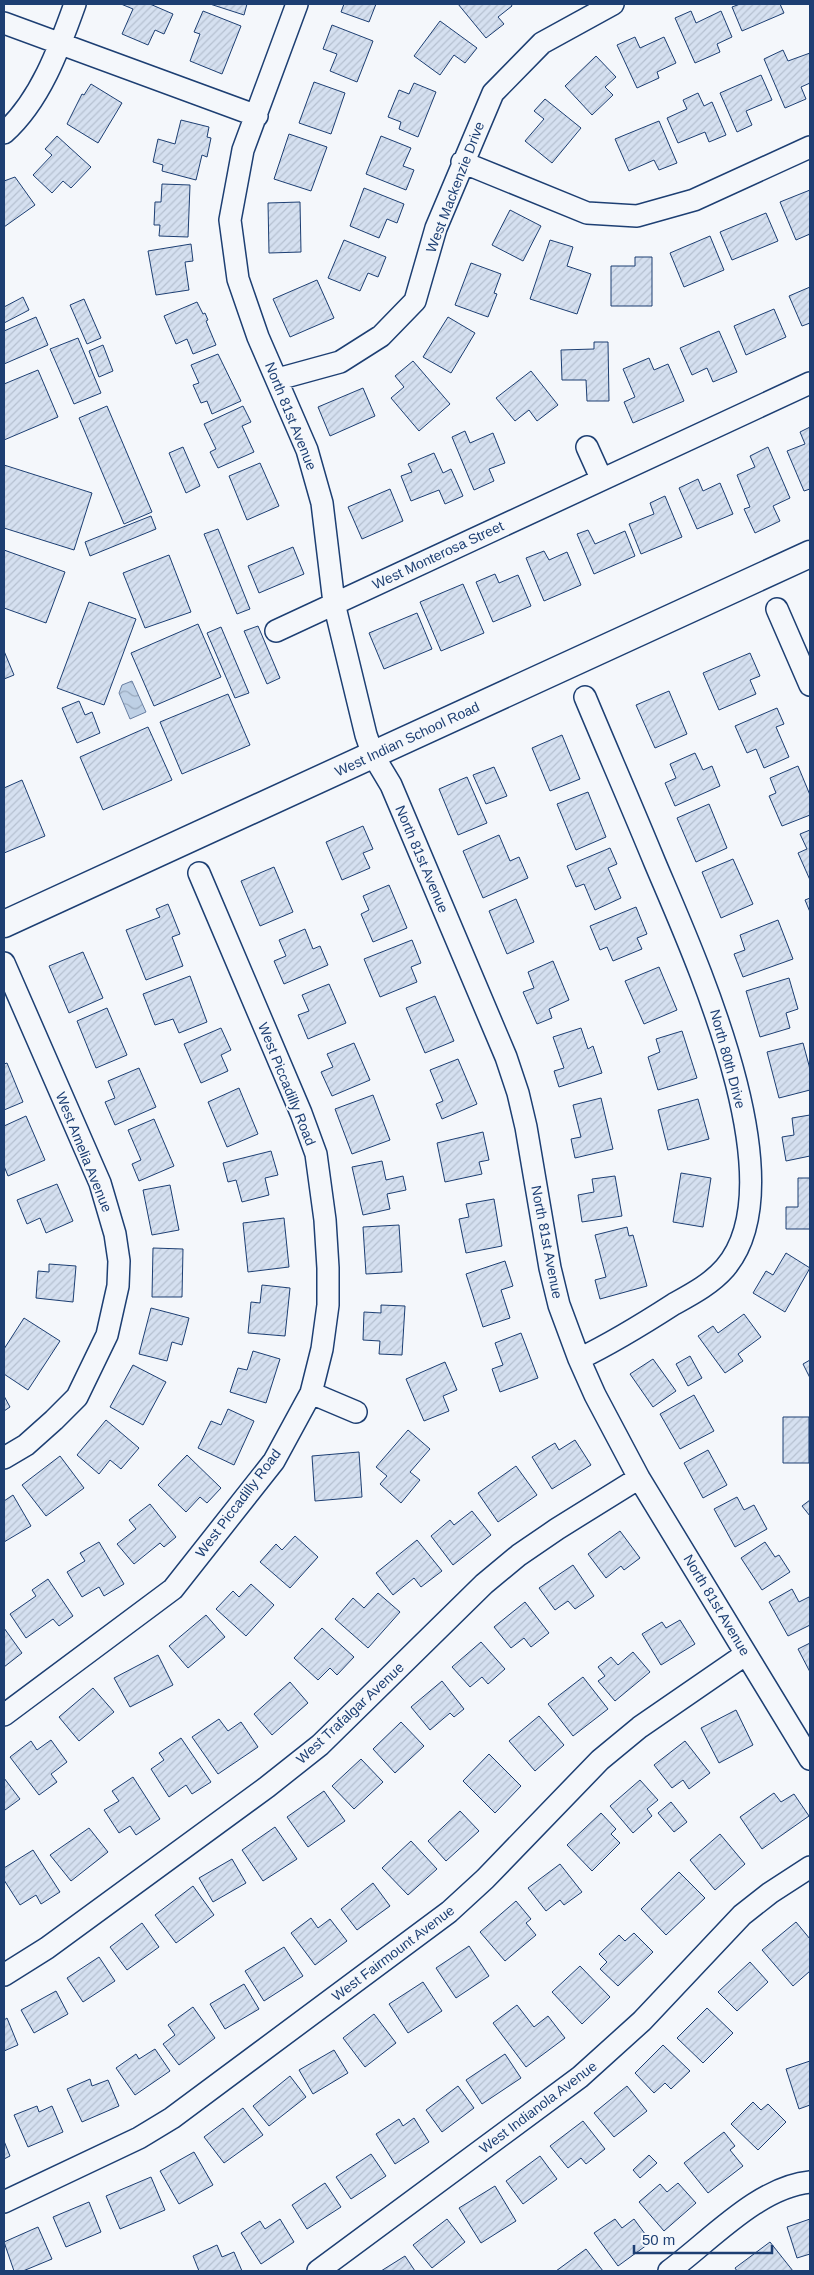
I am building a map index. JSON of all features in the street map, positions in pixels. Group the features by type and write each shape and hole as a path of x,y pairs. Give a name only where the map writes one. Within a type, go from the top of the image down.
{"main road":[{"name":"West Indian School Road","path":"4,924 810,554"}],"street":[{"path":"4,133 34,96 60,45 75,4"},
{"name":"North 81st Avenue","path":"297,4 243,150 230,220 238,279 258,337 307,450 322,503 334,603 366,735 373,755 391,785 506,1058 526,1127 545,1244 559,1305 579,1360 611,1426 640,1478 810,1759"},
{"name":"West Mackenzie Drive","path":"278,380 340,362 381,336 415,301 436,228 462,162 493,93 542,43 613,4"},
{"path":"4,23 257,116"},
{"path":"462,162 587,213 637,216 694,200 810,147"},
{"name":"West Monterosa Street","path":"276,631 601,478 810,383"},
{"path":"588,447 601,478"},
{"path":"778,609 810,685"},
{"name":"North 80th Drive","path":"579,1360 612,1343 709,1283 726,1268 740,1244 749,1216 752,1191 751,1163 737,1089 712,1001 585,696"},
{"name":"West Piccadilly Road","path":"4,1715 173,1589 274,1461 311,1394 322,1349 328,1305 326,1220 316,1154 301,1113 199,873"},
{"name":"West Amelia Avenue","path":"4,963 103,1191 116,1234 119,1261 118,1286 107,1335 77,1397 26,1445 4,1458"},
{"path":"311,1394 356,1412"},
{"name":"West Trafalgar Avenue","path":"4,1975 55,1942 289,1771 344,1723 484,1584 557,1529 640,1478"},
{"name":"West Fairmount Avenue","path":"4,2202 140,2138 172,2118 365,1976 448,1912 485,1879 600,1760 626,1738 746,1654"},
{"name":"West Indianola Avenue","path":"318,2271 580,2077 642,2021 742,1915 770,1893 810,1867"},
{"path":"669,2271 756,2202 778,2189 810,2182"}],"water":[{"path":"132,681 146,712 130,719 119,693 122,685"}],"building":[{"path":"121,4 150,4 173,14 164,34 155,30 148,45 122,34 133,9"},
{"path":"210,4 247,4 244,15"},
{"path":"344,4 376,4 369,22 341,12"},
{"path":"458,4 511,4 512,6 498,17 504,24 486,38"},
{"path":"740,4 780,4 784,13 742,31 732,7"},
{"path":"203,11 241,26 222,74 190,61 200,34 194,32"},
{"path":"691,11 696,23 721,11 732,37 717,44 720,52 695,63 675,18"},
{"path":"440,21 477,48 465,63 454,55 440,75 414,56"},
{"path":"332,25 373,41 357,82 330,71 337,54 323,49"},
{"path":"635,37 640,48 664,37 676,63 657,72 659,78 637,88 617,45"},
{"path":"783,50 788,61 810,53 810,83 801,87 806,99 785,108 764,59"},
{"path":"596,56 616,77 605,87 613,95 592,115 565,86"},
{"path":"761,75 772,100 746,111 752,125 737,132 720,93"},
{"path":"314,82 345,93 331,134 299,123"},
{"path":"414,83 436,92 418,137 399,129 401,122 388,117 399,90 409,94"},
{"path":"91,84 122,103 98,143 67,124 82,94 84,95"},
{"path":"698,93 704,106 712,102 726,135 709,142 705,132 678,143 667,118 687,109 683,100"},
{"path":"545,99 581,128 552,163 525,141 544,119 534,111"},
{"path":"181,120 209,127 207,137 211,138 207,157 202,155 196,180 162,171 163,165 153,162 158,139 175,144"},
{"path":"659,121 677,163 659,170 654,160 629,171 615,139"},
{"path":"289,134 327,147 311,191 274,179"},
{"path":"57,136 91,167 71,188 63,181 52,193 33,175 52,155 45,149"},
{"path":"381,136 411,148 403,166 414,170 406,190 366,174"},
{"path":"15,177 35,205 4,227 4,181"},
{"path":"162,184 190,185 188,237 159,236 160,225 154,225 155,202 161,202"},
{"path":"364,188 404,204 397,223 387,219 379,238 350,226"},
{"path":"810,190 810,234 796,240 780,202"},
{"path":"300,202 301,252 269,253 268,203"},
{"path":"510,210 541,226 523,261 492,245"},
{"path":"766,213 778,241 732,260 720,232"},
{"path":"710,236 724,270 684,287 670,253"},
{"path":"344,240 386,257 378,277 368,273 360,291 328,278"},
{"path":"550,240 573,247 567,266 591,274 577,314 530,299"},
{"path":"191,244 193,261 185,262 189,290 156,295 148,251"},
{"path":"635,257 652,257 652,306 611,306 611,266 635,266"},
{"path":"471,263 501,274 494,293 497,294 488,317 455,305"},
{"path":"317,280 334,318 290,337 273,299"},
{"path":"810,287 810,323 802,326 789,296"},
{"path":"23,297 29,310 4,323 4,307"},
{"path":"84,299 101,338 87,344 70,305"},
{"path":"197,302 203,314 205,313 208,320 206,321 216,345 193,354 187,339 176,344 164,316"},
{"path":"774,309 786,337 746,355 734,326"},
{"path":"36,317 48,345 4,364 4,331"},
{"path":"448,317 475,333 451,373 423,357"},
{"path":"719,331 737,372 713,382 707,368 692,375 680,348"},
{"path":"78,338 101,393 74,404 50,349"},
{"path":"594,342 608,342 609,401 587,401 586,380 562,380 561,350 594,349"},
{"path":"103,345 113,371 99,377 89,351"},
{"path":"218,354 241,401 212,414 207,401 201,403 193,385 199,383 191,365"},
{"path":"649,358 654,370 668,364 684,401 633,423 624,402 635,397 623,369"},
{"path":"413,361 450,404 419,431 391,398 404,387 395,376"},
{"path":"38,370 58,417 4,440 4,384"},
{"path":"531,371 558,405 537,421 529,410 515,421 496,398"},
{"path":"363,388 375,416 330,436 318,407"},
{"path":"107,406 152,512 124,524 79,418"},
{"path":"243,406 251,422 242,426 254,452 218,468 210,452 216,449 204,424"},
{"path":"810,427 810,489 804,491 787,451 805,444 800,432"},
{"path":"465,431 470,443 493,433 505,463 489,469 494,481 474,490 452,437"},
{"path":"183,447 200,486 186,493 169,453"},
{"path":"768,447 790,498 773,506 780,521 755,533 744,509 750,507 737,475 755,467 750,456"},
{"path":"434,453 443,473 451,469 463,496 445,504 439,490 411,501 401,476 412,472 408,464"},
{"path":"260,463 279,506 247,520 229,476"},
{"path":"4,465 92,493 74,550 4,528"},
{"path":"698,479 703,491 720,483 733,514 697,529 679,488"},
{"path":"390,489 403,521 362,539 348,507"},
{"path":"665,496 682,537 641,554 629,524 654,514 650,503"},
{"path":"151,516 156,529 90,556 85,542"},
{"path":"218,529 250,609 237,614 204,534"},
{"path":"588,530 595,544 625,531 635,556 594,574 577,534"},
{"path":"293,547 304,574 259,593 248,566"},
{"path":"4,550 65,572 46,623 4,608"},
{"path":"544,551 549,560 567,552 581,585 544,601 526,558"},
{"path":"169,555 191,612 145,628 123,573"},
{"path":"495,574 499,583 518,575 531,606 493,622 476,582"},
{"path":"463,584 484,633 441,651 420,602"},
{"path":"89,602 136,619 104,705 57,688"},
{"path":"417,613 432,649 384,669 369,633"},
{"path":"198,624 221,677 154,706 131,653"},
{"path":"258,626 280,678 267,684 244,631"},
{"path":"221,627 249,693 235,698 207,633"},
{"path":"4,651 14,675 4,679"},
{"path":"750,653 760,676 750,680 756,694 719,710 703,673"},
{"path":"669,691 687,734 655,748 636,705"},
{"path":"228,694 250,745 182,774 160,722"},
{"path":"79,701 85,715 92,712 100,733 77,743 62,708"},
{"path":"777,708 784,724 776,727 789,757 764,768 756,749 747,753 735,726"},
{"path":"148,727 172,780 103,810 80,757"},
{"path":"562,735 580,779 550,791 532,748"},
{"path":"695,753 703,770 712,766 720,786 675,806 665,783 676,778 670,764"},
{"path":"798,766 810,795 810,815 782,826 769,796 776,793 770,778"},
{"path":"494,767 507,796 486,804 473,775"},
{"path":"467,777 487,823 458,835 439,789"},
{"path":"22,780 45,836 4,853 4,788"},
{"path":"588,792 606,837 576,850 557,804"},
{"path":"709,804 727,848 696,862 677,818"},
{"path":"363,826 373,849 363,853 370,868 342,880 326,842"},
{"path":"810,830 810,880 798,853 807,849 800,834"},
{"path":"499,835 510,861 519,857 528,878 483,898 463,851"},
{"path":"610,848 617,864 608,868 621,898 595,910 584,884 576,887 567,866"},
{"path":"733,859 753,904 721,918 702,872"},
{"path":"274,867 293,912 260,926 241,881"},
{"path":"389,885 407,928 373,942 361,914 369,910 363,896"},
{"path":"810,898 810,912 805,900"},
{"path":"516,899 534,942 507,954 489,911"},
{"path":"168,904 180,934 172,937 183,966 146,980 126,930 160,917 156,909"},
{"path":"636,907 647,934 637,938 642,949 613,961 607,947 600,950 590,926"},
{"path":"778,920 793,959 743,977 734,954 745,950 740,935"},
{"path":"305,929 313,949 320,946 328,965 284,984 274,961 286,956 279,940"},
{"path":"412,940 421,963 411,967 417,982 380,997 364,959"},
{"path":"83,952 103,998 69,1013 49,966"},
{"path":"553,961 569,1000 549,1009 552,1018 537,1024 523,992 534,988 528,972"},
{"path":"659,967 677,1010 644,1024 625,981"},
{"path":"190,976 207,1022 179,1033 173,1019 155,1025 143,994"},
{"path":"789,978 798,1009 786,1013 790,1028 760,1037 746,991"},
{"path":"329,984 346,1023 308,1039 298,1015 309,1011 302,995"},
{"path":"435,996 454,1041 425,1053 406,1008"},
{"path":"107,1008 127,1055 96,1068 77,1021"},
{"path":"221,1028 231,1050 221,1055 228,1071 201,1083 184,1044"},
{"path":"581,1028 588,1049 593,1046 602,1073 559,1087 554,1071 564,1068 553,1037"},
{"path":"682,1031 697,1078 658,1090 648,1057 660,1052 656,1039"},
{"path":"354,1043 370,1080 332,1096 321,1072 333,1067 327,1054"},
{"path":"803,1043 810,1069 810,1090 779,1098 767,1052"},
{"path":"458,1059 477,1104 442,1119 436,1104 443,1101 430,1070"},
{"path":"7,1063 23,1102 4,1110 4,1064"},
{"path":"139,1068 156,1107 115,1125 105,1102 115,1098 108,1081"},
{"path":"239,1088 258,1134 227,1147 208,1102"},
{"path":"373,1095 390,1140 352,1154 335,1109"},
{"path":"601,1098 613,1149 575,1158 571,1139 581,1137 573,1105"},
{"path":"698,1099 709,1139 668,1150 658,1110"},
{"path":"810,1115 810,1156 786,1161 782,1137 794,1135 792,1118"},
{"path":"26,1116 45,1160 8,1176 4,1166 4,1126"},
{"path":"154,1119 174,1166 139,1181 132,1164 141,1160 128,1130"},
{"path":"483,1132 489,1160 479,1162 482,1174 445,1182 437,1143"},
{"path":"271,1151 278,1175 265,1178 269,1195 242,1202 236,1180 228,1182 223,1163"},
{"path":"382,1161 386,1180 403,1176 406,1190 387,1194 390,1209 363,1215 352,1167"},
{"path":"681,1173 711,1178 703,1227 673,1222"},
{"path":"615,1176 622,1216 582,1222 578,1195 594,1192 592,1179"},
{"path":"798,1178 810,1178 810,1229 786,1229 786,1207 798,1207"},
{"path":"57,1184 73,1221 46,1233 40,1218 27,1224 17,1200"},
{"path":"170,1185 179,1230 152,1235 143,1190"},
{"path":"494,1199 502,1246 466,1253 459,1219 469,1217 466,1204"},
{"path":"284,1218 289,1267 248,1272 243,1223"},
{"path":"399,1225 402,1272 366,1274 363,1227"},
{"path":"627,1227 629,1236 633,1235 647,1286 600,1299 595,1280 606,1277 595,1235"},
{"path":"153,1248 183,1249 182,1297 152,1297"},
{"path":"786,1253 810,1268 785,1312 753,1293 766,1271 773,1275"},
{"path":"505,1261 513,1286 501,1290 510,1318 483,1327 466,1274"},
{"path":"49,1264 76,1266 73,1302 36,1298 38,1271 49,1272"},
{"path":"262,1285 290,1288 285,1336 248,1333 251,1302 260,1303"},
{"path":"381,1305 405,1306 402,1355 379,1354 380,1341 363,1340 364,1312 381,1313"},
{"path":"151,1308 189,1318 182,1345 172,1342 167,1361 139,1354"},
{"path":"744,1314 761,1337 738,1354 743,1361 725,1373 698,1336 713,1326 718,1333"},
{"path":"24,1318 60,1341 28,1390 4,1374 4,1349"},
{"path":"521,1333 538,1378 500,1392 492,1369 503,1365 495,1343"},
{"path":"253,1351 280,1359 266,1403 230,1392 238,1368 247,1370"},
{"path":"690,1356 702,1378 688,1386 676,1364"},
{"path":"653,1359 676,1391 653,1407 630,1374"},
{"path":"810,1360 810,1378 803,1364"},
{"path":"445,1362 457,1390 443,1396 449,1411 424,1421 406,1379"},
{"path":"133,1365 166,1382 143,1425 110,1407"},
{"path":"694,1395 714,1431 680,1449 660,1414"},
{"path":"4,1396 10,1407 4,1411"},
{"path":"228,1409 254,1421 234,1465 198,1448 211,1421 221,1425"},
{"path":"783,1417 809,1417 809,1463 783,1463"},
{"path":"106,1420 139,1448 121,1469 110,1460 99,1474 77,1455"},
{"path":"408,1430 430,1449 410,1472 420,1480 401,1503 380,1484 387,1476 376,1467"},
{"path":"575,1440 591,1465 552,1489 532,1457 555,1443 559,1450"},
{"path":"708,1450 727,1485 703,1498 684,1463"},
{"path":"359,1452 362,1497 315,1501 312,1456"},
{"path":"187,1455 221,1488 207,1503 200,1497 186,1512 158,1485"},
{"path":"60,1456 84,1488 46,1516 22,1485"},
{"path":"516,1466 537,1495 498,1522 478,1493"},
{"path":"13,1495 31,1526 4,1542 4,1501"},
{"path":"737,1497 744,1510 754,1505 767,1529 735,1547 714,1509"},
{"path":"810,1500 810,1516 802,1506"},
{"path":"150,1504 176,1537 164,1547 160,1543 134,1564 117,1544 136,1529 129,1520"},
{"path":"472,1511 491,1535 453,1565 431,1536 450,1520 454,1525"},
{"path":"620,1531 640,1558 624,1570 621,1566 606,1578 588,1554"},
{"path":"295,1536 318,1557 290,1588 260,1562 276,1544 282,1550"},
{"path":"417,1540 442,1571 421,1587 414,1578 393,1595 376,1573"},
{"path":"99,1542 124,1584 104,1596 99,1587 82,1597 67,1572 85,1561 80,1553"},
{"path":"765,1542 775,1557 779,1555 790,1572 762,1590 741,1558"},
{"path":"573,1565 594,1596 575,1609 568,1601 555,1610 539,1588"},
{"path":"48,1579 73,1616 59,1626 53,1619 26,1638 10,1614 36,1596 32,1590"},
{"path":"251,1584 274,1605 246,1636 216,1609 233,1591 239,1597"},
{"path":"792,1589 799,1602 809,1597 810,1599 810,1625 788,1636 769,1602"},
{"path":"378,1593 400,1612 368,1648 335,1619 353,1598 364,1608"},
{"path":"525,1602 549,1633 531,1647 524,1638 511,1648 494,1627"},
{"path":"206,1615 225,1637 188,1668 169,1646"},
{"path":"680,1620 695,1644 661,1665 642,1634 662,1622 666,1628"},
{"path":"4,1628 22,1653 4,1667"},
{"path":"322,1628 354,1657 337,1675 330,1668 318,1680 294,1658"},
{"path":"481,1642 505,1669 488,1684 482,1677 470,1687 452,1667"},
{"path":"810,1643 810,1672 798,1649"},
{"path":"633,1652 650,1672 615,1701 598,1681 605,1676 598,1667 611,1657 618,1665"},
{"path":"158,1655 173,1685 130,1707 114,1678"},
{"path":"583,1677 608,1709 573,1736 548,1704"},
{"path":"442,1681 464,1709 454,1717 450,1713 430,1730 411,1707"},
{"path":"290,1682 308,1703 272,1735 254,1714"},
{"path":"93,1688 114,1712 79,1741 59,1717"},
{"path":"736,1710 753,1745 719,1763 701,1728"},
{"path":"539,1716 564,1745 535,1771 509,1741"},
{"path":"219,1719 228,1731 241,1722 258,1747 218,1774 192,1737"},
{"path":"401,1722 424,1746 395,1773 373,1749"},
{"path":"181,1738 211,1782 192,1794 186,1785 169,1797 151,1769 164,1760 159,1753"},
{"path":"51,1740 67,1762 51,1774 57,1782 39,1795 10,1757 31,1741 37,1750"},
{"path":"685,1741 710,1773 689,1789 683,1780 672,1788 654,1765"},
{"path":"489,1754 521,1786 495,1813 463,1781"},
{"path":"361,1759 383,1782 354,1809 332,1786"},
{"path":"133,1777 160,1819 136,1835 130,1826 119,1833 104,1810 119,1801 112,1791"},
{"path":"4,1778 20,1799 5,1810 4,1808"},
{"path":"640,1780 658,1800 647,1809 652,1816 633,1833 610,1806"},
{"path":"324,1791 345,1821 308,1847 287,1817"},
{"path":"774,1793 781,1802 794,1794 809,1816 762,1849 740,1817"},
{"path":"671,1802 687,1822 674,1832 658,1813"},
{"path":"460,1811 479,1831 446,1861 428,1841"},
{"path":"601,1813 616,1829 611,1834 620,1843 592,1871 567,1845"},
{"path":"275,1827 297,1859 263,1881 242,1850"},
{"path":"89,1828 108,1852 71,1881 50,1855"},
{"path":"720,1834 745,1864 715,1890 690,1860"},
{"path":"411,1841 437,1869 408,1895 382,1868"},
{"path":"33,1850 60,1892 41,1904 36,1895 20,1905 4,1880 4,1868"},
{"path":"232,1859 246,1883 213,1902 199,1878"},
{"path":"560,1864 582,1892 564,1905 560,1900 546,1911 528,1888"},
{"path":"679,1872 705,1898 666,1935 641,1909"},
{"path":"373,1883 390,1906 357,1930 341,1909"},
{"path":"193,1886 214,1915 176,1943 155,1915"},
{"path":"516,1901 531,1919 526,1923 536,1935 505,1961 480,1932"},
{"path":"311,1918 318,1928 330,1919 347,1941 315,1965 291,1933"},
{"path":"796,1922 810,1939 810,1971 793,1986 762,1950"},
{"path":"142,1923 159,1947 127,1970 110,1947"},
{"path":"634,1933 653,1952 618,1986 600,1969 607,1962 599,1954 619,1935 625,1941"},
{"path":"469,1946 489,1976 456,1998 436,1968"},
{"path":"284,1947 303,1976 264,2001 245,1971"},
{"path":"99,1957 115,1981 83,2002 67,1978"},
{"path":"750,1962 768,1982 737,2011 718,1992"},
{"path":"580,1966 610,1997 582,2024 552,1992"},
{"path":"423,1982 442,2011 408,2033 389,2004"},
{"path":"244,1984 259,2009 225,2029 210,2004"},
{"path":"56,1991 68,2014 34,2033 21,2010"},
{"path":"517,2005 534,2027 548,2016 565,2038 526,2067 493,2023"},
{"path":"193,2007 215,2038 179,2065 163,2044 175,2035 168,2025"},
{"path":"707,2008 733,2033 703,2063 677,2038"},
{"path":"374,2014 396,2043 365,2067 343,2038"},
{"path":"7,2018 18,2045 4,2051 4,2020"},
{"path":"663,2045 690,2071 671,2089 665,2083 654,2093 635,2073"},
{"path":"155,2049 170,2071 135,2095 116,2068 136,2054 139,2059"},
{"path":"334,2050 348,2073 313,2094 299,2070"},
{"path":"505,2054 521,2078 482,2104 466,2080"},
{"path":"810,2061 810,2105 799,2109 786,2069"},
{"path":"290,2076 306,2097 269,2126 253,2106"},
{"path":"90,2079 92,2086 108,2080 119,2106 82,2122 67,2089"},
{"path":"458,2086 474,2108 442,2132 426,2110"},
{"path":"627,2086 647,2111 614,2137 594,2113"},
{"path":"753,2102 761,2110 768,2104 786,2122 758,2150 731,2124"},
{"path":"37,2106 39,2112 52,2106 63,2132 28,2147 14,2115"},
{"path":"243,2108 263,2135 224,2163 204,2137"},
{"path":"414,2118 429,2142 395,2164 376,2134 399,2119 403,2126"},
{"path":"583,2121 605,2149 586,2164 581,2158 568,2168 550,2146"},
{"path":"724,2132 735,2146 730,2150 743,2166 708,2193 684,2163"},
{"path":"4,2141 10,2156 4,2159"},
{"path":"194,2152 213,2185 179,2204 160,2171"},
{"path":"371,2154 386,2176 351,2199 336,2177"},
{"path":"649,2155 657,2163 640,2178 633,2170"},
{"path":"540,2156 557,2179 523,2204 506,2181"},
{"path":"151,2177 165,2210 120,2229 106,2196"},
{"path":"325,2183 341,2207 307,2229 292,2205"},
{"path":"678,2183 696,2203 664,2231 639,2202 660,2184 667,2192"},
{"path":"495,2186 516,2221 481,2243 459,2208"},
{"path":"89,2202 101,2232 66,2247 53,2217"},
{"path":"280,2219 294,2242 261,2264 241,2233 260,2221 265,2229"},
{"path":"447,2219 465,2242 432,2268 413,2245"},
{"path":"615,2219 622,2228 634,2219 651,2242 618,2266 594,2233"},
{"path":"810,2219 810,2254 797,2258 787,2227"},
{"path":"38,2227 52,2259 23,2271 14,2271 4,2242"},
{"path":"770,2242 793,2271 737,2271 735,2268"},
{"path":"217,2245 222,2257 234,2252 242,2271 199,2271 193,2256"},
{"path":"586,2249 603,2271 556,2271"},
{"path":"405,2256 415,2271 381,2271"}]}
